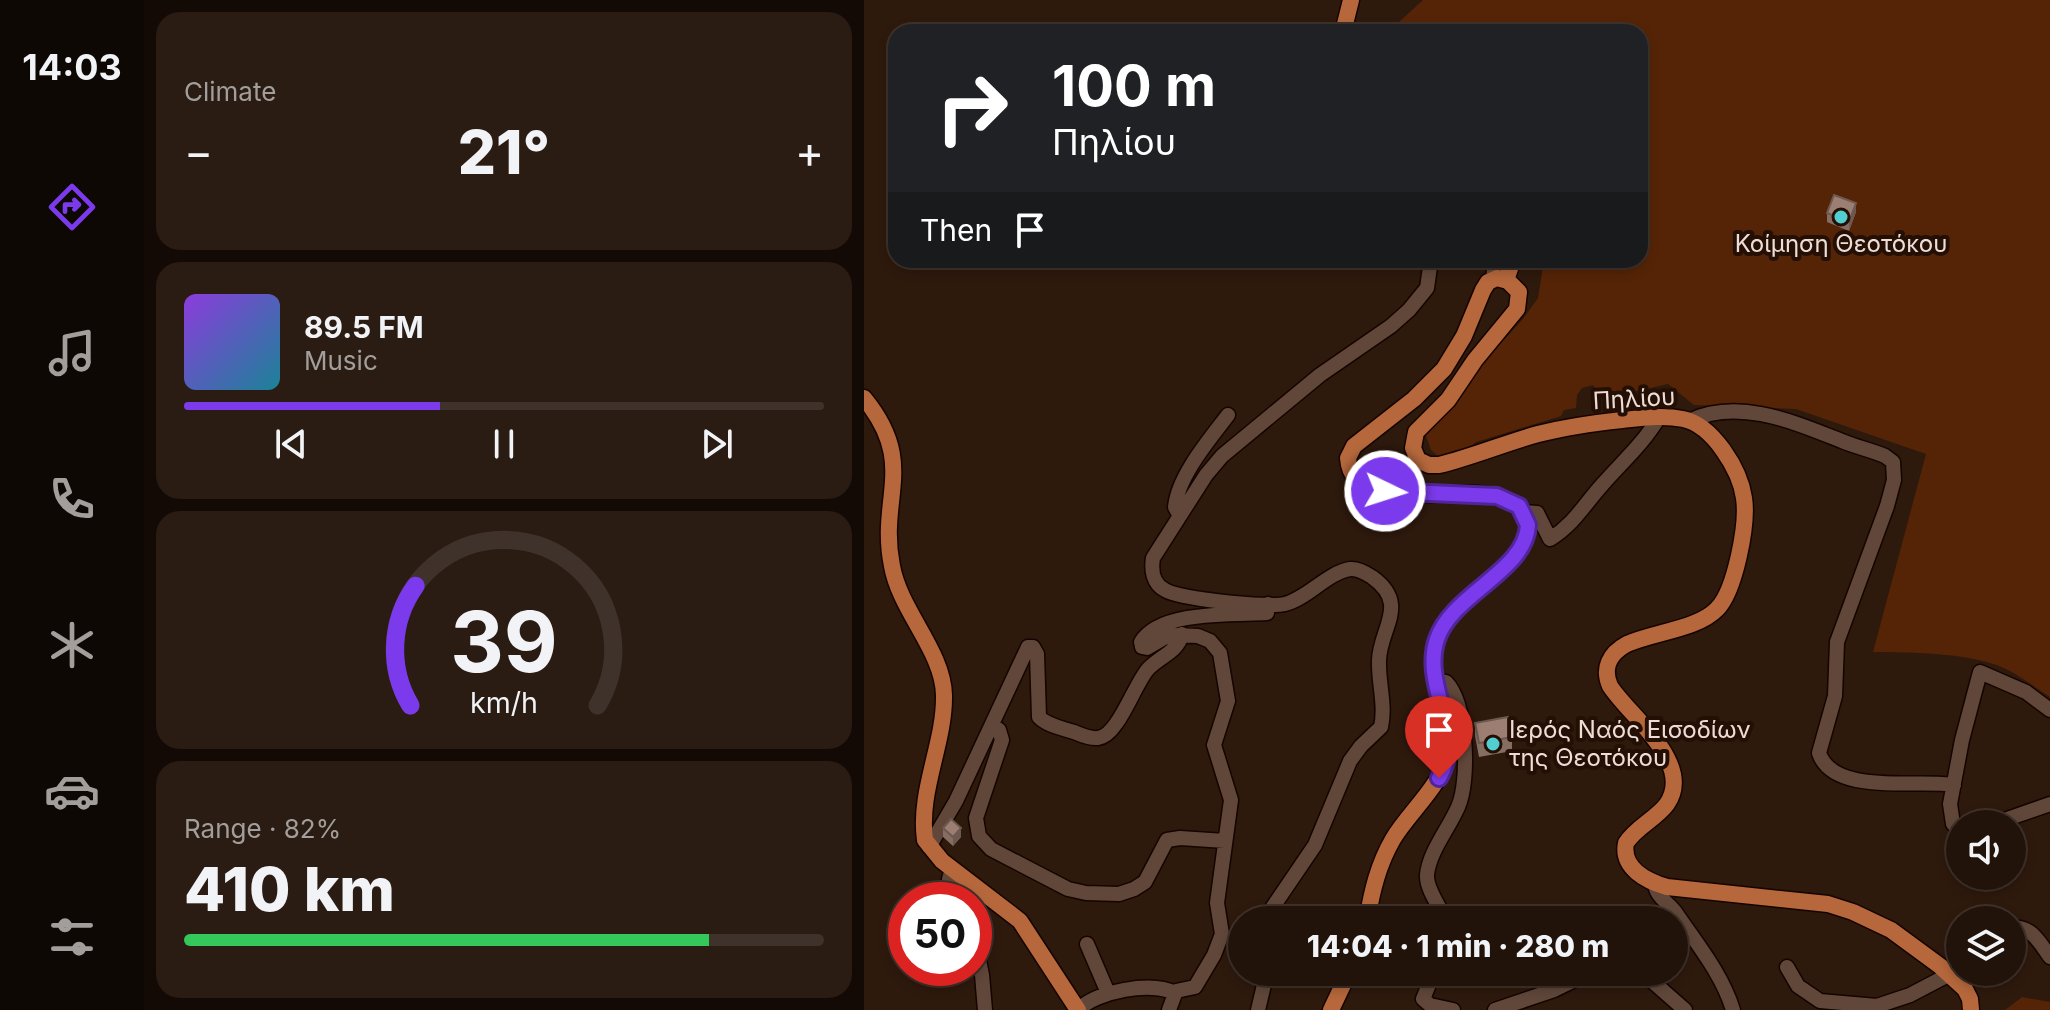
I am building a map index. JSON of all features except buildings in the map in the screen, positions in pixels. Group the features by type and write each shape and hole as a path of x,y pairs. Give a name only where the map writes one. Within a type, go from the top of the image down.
{"main road":[{"path":"1345,24 1351,0"},
{"path":"1370,906 1375,877 1391,841 1439,778 1445,765 1448,738 1433,660 1440,632 1465,602 1520,550 1528,528 1523,512 1514,503 1497,496 1401,493 1374,489 1356,479 1348,462 1349,454 1354,446 1414,399 1444,369 1464,336 1481,294 1499,280 1507,268"},
{"name":"Πηλίου","path":"1499,280 1515,286 1520,294 1518,307 1475,360 1448,400 1416,432 1413,451 1420,462 1429,465 1446,463 1562,429 1659,417 1689,421 1702,428 1716,443 1737,476 1743,494 1744,523 1730,590 1719,607 1703,619 1648,635 1621,647 1611,657 1606,671 1612,690 1660,745 1670,766 1672,786 1669,800 1631,835 1624,850 1633,868 1655,884"},
{"path":"864,398 887,435 893,453 888,541 894,578 937,665 943,684 943,716 924,835 929,847 952,869 1020,921 1078,1010"},
{"path":"1655,884 1835,906 1891,930 1946,968"},
{"path":"1331,1010 1342,986"},
{"path":"1963,986 1971,1010"}],"street":[{"path":"1274,906 1315,845 1350,761 1381,727 1379,656 1392,613 1389,595 1370,575 1354,569 1339,574 1288,603 1182,596 1159,586 1152,570 1153,558 1206,475 1230,447 1296,393 1391,326 1417,303 1429,282 1430,268"},
{"path":"1497,268 1499,280"},
{"path":"1689,421 1720,412 1771,416 1811,428 1885,456 1893,462 1894,480 1887,506 1837,642 1835,696 1819,753 1831,769 1857,780 1885,785 1927,781 1954,785"},
{"path":"1180,516 1175,507 1177,495 1198,455 1228,415"},
{"path":"1523,512 1537,513 1550,539 1569,527 1599,488 1650,433 1659,417"},
{"path":"1078,1010 1089,1001 1108,993 1160,989 1175,993 1195,987 1214,955 1222,930 1217,903 1230,796 1214,745 1228,705 1220,653 1210,641 1182,634 1164,638 1149,647 1141,646 1146,635 1173,621 1267,613 1268,604"},
{"path":"929,847 956,801 1024,652 1030,646 1037,654 1037,711 1041,719 1092,738 1105,736 1115,725 1143,675 1156,661 1178,646 1182,634"},
{"path":"1951,810 1962,740 1980,672 2018,688 2050,710"},
{"path":"1436,680 1446,682 1453,690 1464,734 1462,798 1435,852 1427,877 1440,906"},
{"path":"992,725 999,730 1002,740 977,812 979,836 988,847 1052,881 1086,893 1124,893 1145,882 1169,839 1225,841"},
{"path":"2026,812 2050,804"},
{"path":"951,882 952,869"},
{"path":"1655,884 1657,892 1674,910 1717,975 1733,1010"},
{"path":"2026,930 2050,957"},
{"path":"1087,944 1108,993"},
{"path":"1787,967 1798,986 1813,998 1834,1004 1856,1002 1877,1006 1946,980"},
{"path":"984,986 989,1007"},
{"path":"1258,1010 1264,986"},
{"path":"1428,986 1423,999 1430,1005 1453,1010"},
{"path":"1495,1010 1562,986"},
{"path":"1658,986 1685,1010"},
{"path":"1169,1010 1175,993"}],"shaded area":[{"path":"1423,0 2050,0 2050,697 1995,664 1942,655 1873,652 1926,454 1796,409 1694,405 1668,384 1623,394 1597,392 1593,385 1582,388 1577,395 1576,408 1564,410 1561,416 1476,442 1463,452 1441,459 1431,450 1425,433 1538,298 1543,268 1648,268 1648,24 1397,24"},
{"path":"2022,997 2050,1002 2050,1010 2005,1010"}],"place":[{"name":"Κοίμηση Θεοτόκου","path":"1841,217"},
{"name":"Ιερός Ναός Εισοδίων της Θεοτόκου","path":"1493,744"}],"route":[{"path":"1385,491 1497,496 1519,506 1528,525 1520,550 1458,609 1437,639 1433,660 1448,738 1445,765 1439,778"}]}
